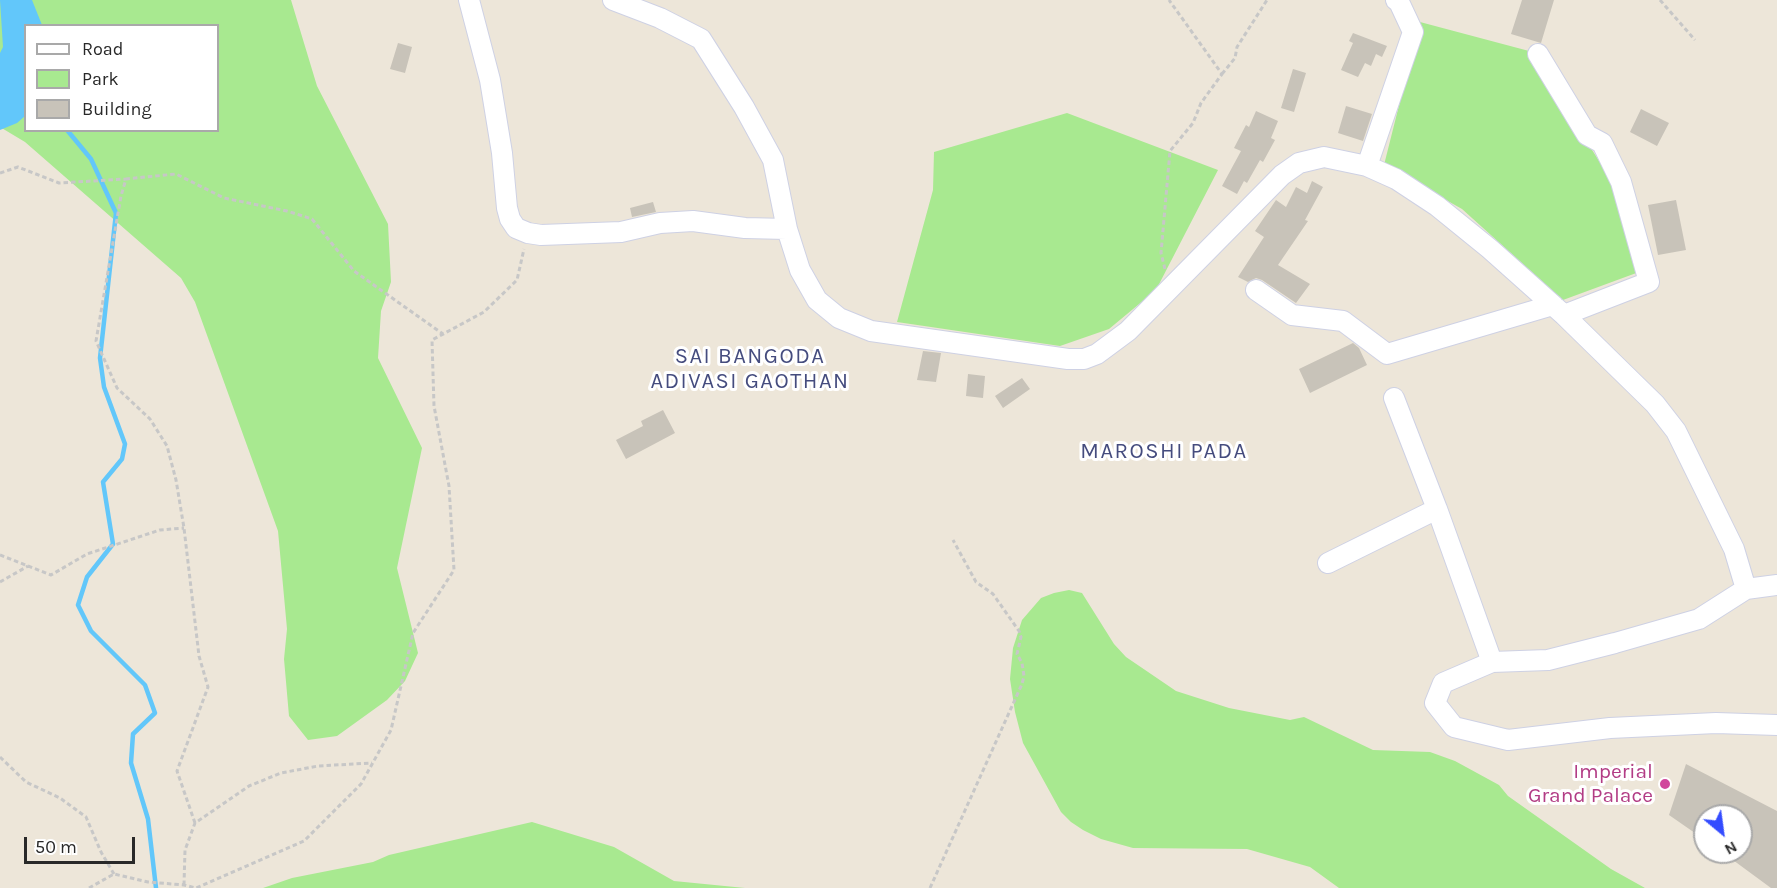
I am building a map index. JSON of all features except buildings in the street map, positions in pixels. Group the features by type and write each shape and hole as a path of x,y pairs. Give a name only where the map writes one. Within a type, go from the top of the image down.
{"street":[{"path":"469,0 490,80 502,153 507,208 516,228 541,235 621,232 693,220 745,228 787,229"},
{"path":"613,0 660,18 701,39 744,107 773,160 787,229 801,270 817,300 839,318 871,331 1068,359 1084,359 1097,354 1128,331 1282,175 1299,163 1324,157 1367,166 1396,179 1437,206 1490,249 1558,310 1655,404 1676,431 1734,549 1746,589"},
{"path":"1367,166 1413,32 1400,3 1396,0"},
{"path":"1256,290 1292,315 1343,321 1388,354 1558,310 1649,282 1622,182 1602,143 1587,135 1538,54"},
{"path":"1394,398 1492,662"},
{"path":"1328,563 1437,509"},
{"path":"1777,585 1746,589 1699,619 1657,631 1548,660 1492,662 1443,683 1435,703 1454,727 1508,740 1610,728 1716,723 1777,725"}],"path":[{"path":"1169,0 1222,74"},
{"path":"1170,288 1161,253 1170,151 1193,123 1201,103 1235,58 1237,46 1268,0"},
{"path":"1660,0 1695,40"},
{"path":"0,173 18,167 59,183 176,174 224,198 287,211 312,219 354,271 443,334"},
{"path":"126,178 96,341 117,388 150,419 167,446 184,528 199,656 208,687 177,771 195,823"},
{"path":"89,888 114,874 148,882 196,888 304,841 361,784 391,730 413,633 454,570 449,486 434,406 432,340 484,312 517,280 528,233"},
{"path":"0,555 51,575 87,554 160,530 184,528"},
{"path":"930,888 1018,695 1024,676 1022,663 1017,654 1021,638 1019,631 993,594 976,582 954,540"},
{"path":"0,582 28,566"},
{"path":"0,757 26,782 60,798 86,817 101,852 114,874"},
{"path":"184,885 185,850 195,823 249,786 281,773 318,766 372,763"}],"green space":[{"path":"0,0 291,0 317,86 388,224 391,282 381,311 378,358 422,448 397,568 418,653 405,681 387,700 337,736 308,740 289,716 284,659 287,629 278,531 195,302 181,278 25,142 0,127"},
{"path":"1420,22 1529,51 1608,175 1639,272 1563,300 1462,209 1384,165"},
{"path":"1067,113 1218,170 1156,290 1109,329 1060,346 897,322 933,190 934,152"},
{"path":"1069,590 1082,593 1114,644 1126,657 1176,691 1229,708 1290,720 1304,717 1373,750 1430,752 1455,761 1499,785 1508,796 1611,869 1645,888 1339,888 1310,867 1247,849 1133,848 1101,839 1083,830 1061,812 1023,743 1010,679 1013,648 1022,620 1041,598"},
{"path":"532,822 614,847 674,881 745,888 263,888 292,878 373,862 389,855"}],"water":[{"path":"0,0 32,0 42,24 24,24 24,117 17,123 0,130 0,53 3,47"}],"waterway":[{"path":"69,132 91,159 116,213 100,358 104,387 125,444 122,459 103,482 113,544 87,577 78,605 91,631 145,685 155,713 133,734 131,763 148,819 156,888"}],"place":[{"name":"Imperial Grand Palace","path":"1665,784"}],"district":[{"name":"SAI BANGODA ADIVASI GAOTHAN","path":"750,370"},
{"name":"MAROSHI PADA","path":"1164,452"}]}
